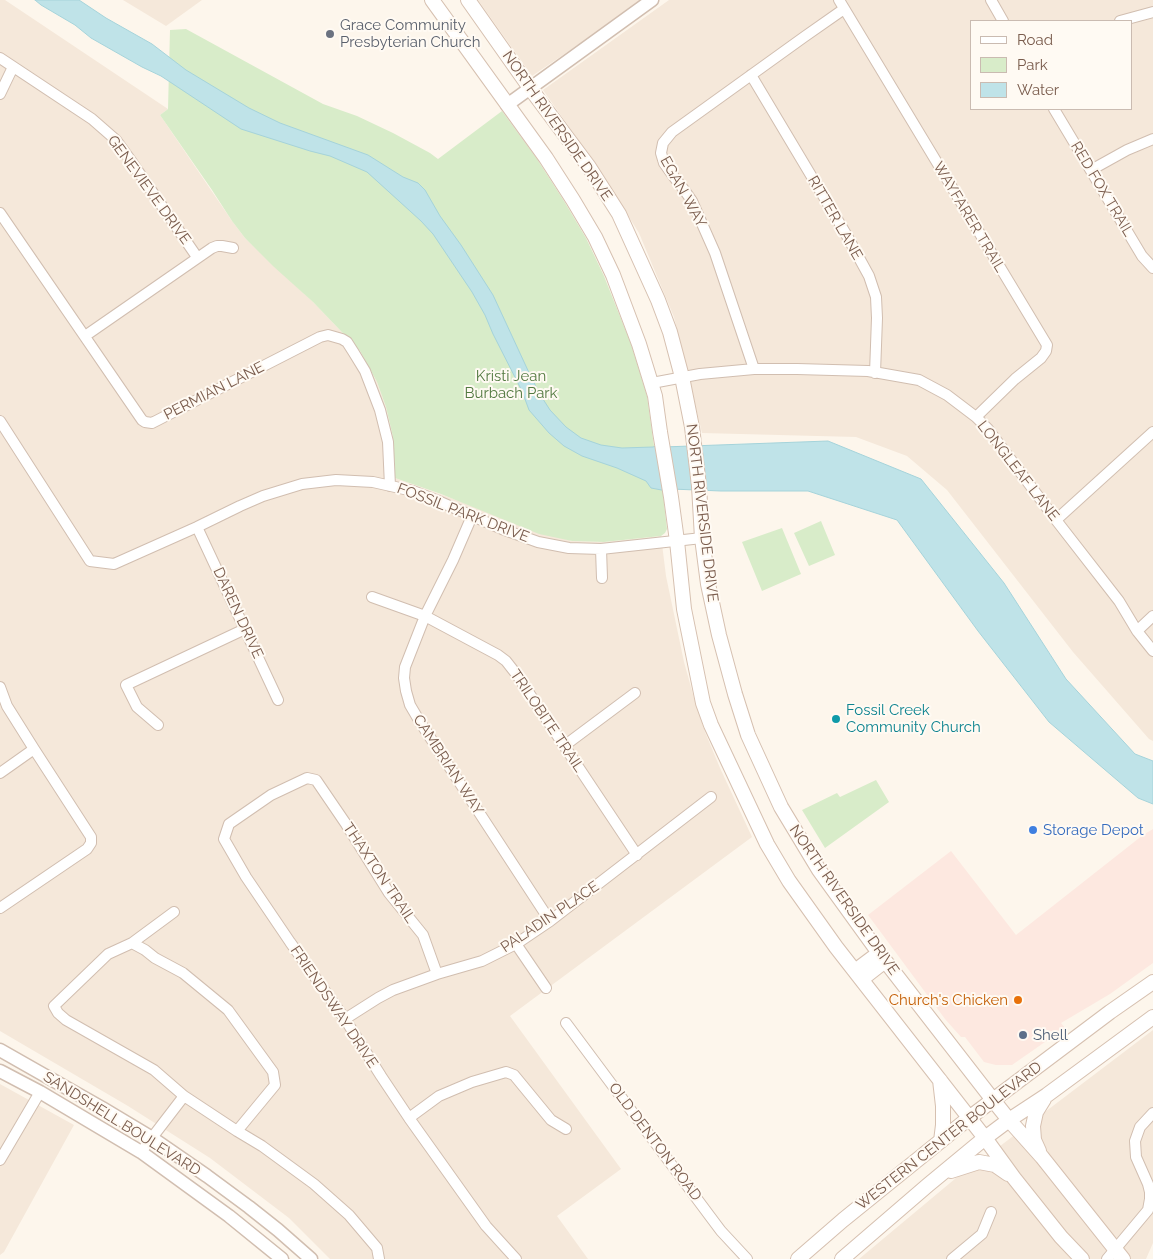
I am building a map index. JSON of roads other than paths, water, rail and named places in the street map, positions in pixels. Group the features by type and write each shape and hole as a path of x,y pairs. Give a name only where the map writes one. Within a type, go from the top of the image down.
{"main road":[{"name":"NORTH RIVERSIDE DRIVE","path":"432,0 557,175 595,238 613,275 639,344 655,396 677,541 684,609 703,703 711,725 767,844 800,896 836,947 970,1118 1014,1178 1061,1237 1082,1259"},
{"name":"NORTH RIVERSIDE DRIVE","path":"468,0 589,167 619,214 658,300 670,332 682,376 692,427 700,493 702,538 708,584 719,635 748,735 781,808 832,888 882,957 993,1100 1042,1157 1115,1256"},
{"path":"859,975 882,957"},
{"name":"WESTERN CENTER BOULEVARD","path":"798,1259 941,1140 1102,1018 1153,982"},
{"name":"WESTERN CENTER BOULEVARD","path":"842,1259 985,1138 1153,1017"},
{"path":"940,1080 943,1106 941,1140"},
{"path":"1042,1157 1034,1140 1033,1126 1036,1112 1047,1095"},
{"path":"943,1173 979,1162 996,1165 1014,1178"}],"street":[{"path":"507,105 652,0"},
{"path":"991,0 1002,20"},
{"name":"EGAN WAY","path":"754,369 715,253 692,201 664,163 661,152 663,143 672,132 804,37 842,5"},
{"name":"WAYFARER TRAIL","path":"842,5 1047,346 1041,358 976,417"},
{"path":"1124,20 1153,12"},
{"name":"GENEVIEVE DRIVE","path":"0,58 92,119 112,136 197,257"},
{"path":"0,94 13,67"},
{"name":"RITTER LANE","path":"751,75 869,276 876,297 875,373"},
{"name":"RED FOX TRAIL","path":"1055,110 1142,256 1153,268"},
{"path":"1091,170 1127,150 1153,140"},
{"name":"PERMIAN LANE","path":"0,213 142,420 148,423 312,341 328,336 342,338 347,342 365,371 380,410 388,442 390,486"},
{"path":"85,336 197,257 217,246 234,248"},
{"name":"LONGLEAF LANE","path":"652,382 682,376 754,369 797,369 868,372 919,380 948,394 988,429 1119,602 1153,651"},
{"name":"FOSSIL PARK DRIVE","path":"0,421 90,561 114,564 277,491 302,484 336,480 373,482 413,491 502,529 538,542 569,548 601,549 702,538"},
{"path":"1056,520 1153,432"},
{"name":"CAMBRIAN WAY","path":"472,516 453,560 425,616 405,667 406,691 410,705 420,722 550,921"},
{"name":"DAREN DRIVE","path":"197,527 278,700"},
{"path":"601,549 602,578"},
{"name":"TRILOBITE TRAIL","path":"372,597 425,616 506,661 517,674 637,855"},
{"path":"1138,631 1153,616"},
{"path":"158,725 137,706 126,685 245,629"},
{"path":"0,687 7,706 91,837 91,843 87,849 0,908"},
{"path":"564,746 635,693"},
{"path":"0,772 34,750"},
{"name":"FRIENDSWAY DRIVE","path":"311,779 307,778 271,796 229,824 224,838 246,877 345,1019 409,1118 486,1226 516,1259"},
{"name":"THAXTON TRAIL","path":"311,779 316,780 346,824 389,894 423,935 437,974"},
{"name":"PALADIN PLACE","path":"345,1019 393,990 437,974 482,961 516,944 550,921 712,798"},
{"path":"174,912 132,943 108,954 54,1006 58,1013 66,1020 154,1070 184,1096 262,1146 314,1184 349,1215 377,1248 379,1259"},
{"path":"132,943 155,958 183,972 228,1010 273,1072 275,1085 237,1131"},
{"path":"516,944 546,988"},
{"name":"OLD DENTON ROAD","path":"566,1023 717,1225 746,1259"},
{"name":"SANDSHELL BOULEVARD","path":"0,1050 152,1138 249,1207 311,1259"},
{"name":"SANDSHELL BOULEVARD","path":"0,1071 40,1092 141,1152 230,1216 282,1259"},
{"path":"409,1118 439,1096 472,1082 506,1072 514,1075 551,1120 566,1129"},
{"path":"0,1160 40,1092"},
{"path":"141,1152 184,1096"},
{"path":"1115,1256 1148,1210 1150,1192 1136,1157 1135,1142 1140,1127 1153,1113"},
{"path":"952,1259 982,1234 991,1212"}],"water":[{"path":"35,0 79,0 152,44 186,70 249,108 280,123 368,155 403,177 418,183 425,190 440,216 493,295 541,396 550,410 566,427 581,438 601,445 622,448 653,447 662,444 663,447 828,441 921,479 1004,583 1066,679 1135,754 1153,761 1153,804 1138,798 1049,722 978,631 897,520 808,491 671,489 672,492 651,488 646,481 617,468 582,456 564,446 549,433 529,410 522,391 485,315 433,234 367,172 330,156 241,129 161,76 91,38 75,25"}],"place":[{"name":"Grace Community Presbyterian Church","path":"330,34"},
{"name":"Fossil Creek Community Church","path":"836,719"},
{"name":"Storage Depot","path":"1033,830"},
{"name":"Church's Chicken","path":"1018,1000"},
{"name":"Shell","path":"1023,1035"}],"park label":[{"name":"Kristi Jean Burbach Park","path":"511,384"}]}
